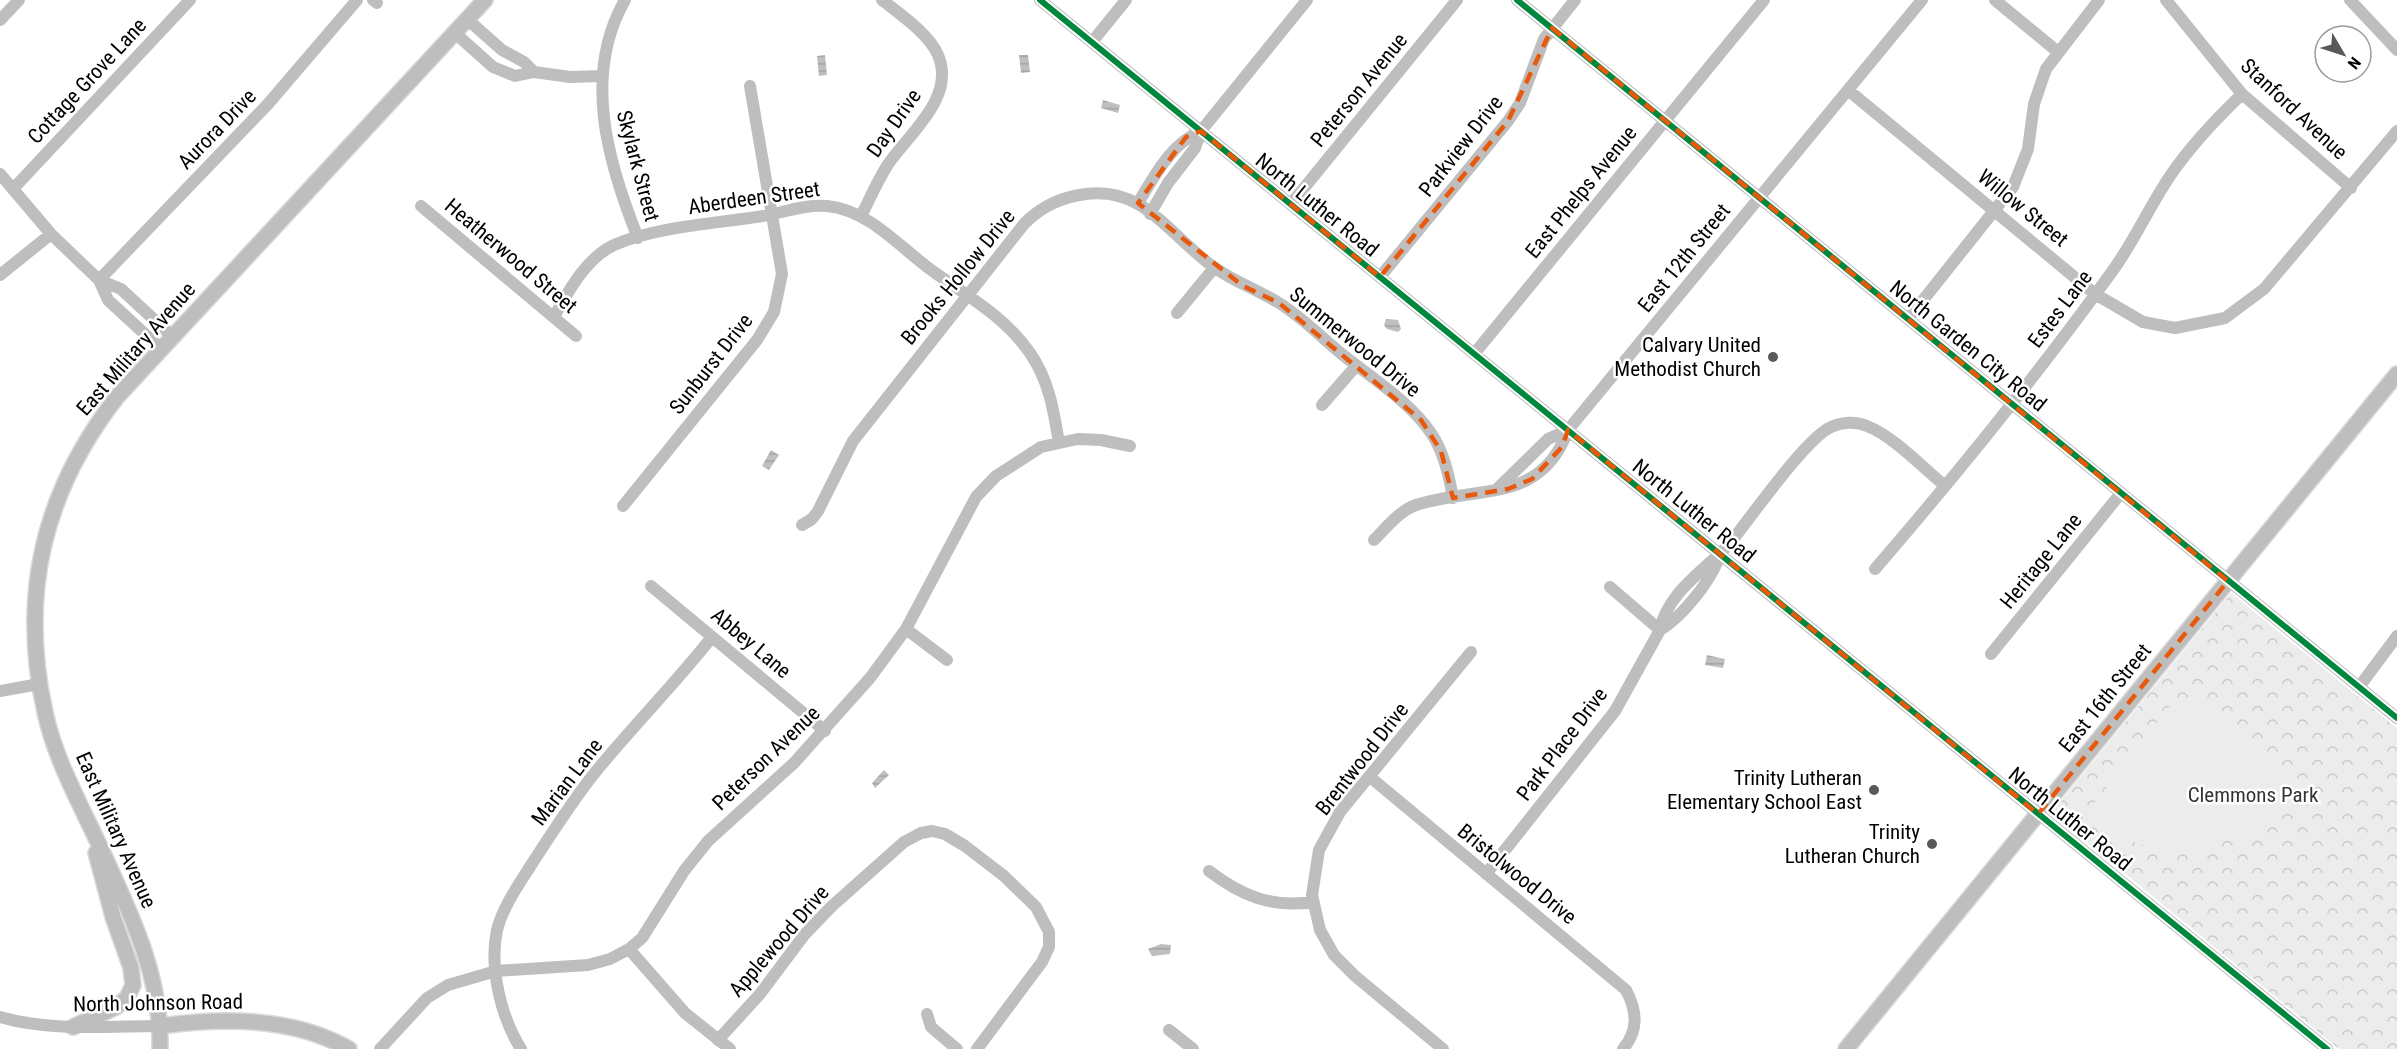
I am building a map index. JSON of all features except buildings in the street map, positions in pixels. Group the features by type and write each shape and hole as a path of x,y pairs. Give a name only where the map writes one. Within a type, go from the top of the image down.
{"main road":[{"name":"East Military Avenue","path":"160,1049 161,1026 157,997 142,943 55,744 39,684 34,632 37,573 42,546 59,494 84,441 98,422 172,337 485,0"},
{"name":"East 16th Street","path":"1846,1049 2397,374"},
{"path":"73,1027 116,1007 127,998 133,986 131,968 101,875 92,829"},
{"name":"North Johnson Road","path":"161,1026 201,1020 270,1025 306,1030 349,1049"}],"street":[{"path":"0,20 19,0"},
{"name":"Cottage Grove Lane","path":"13,189 190,0"},
{"name":"Aurora Drive","path":"99,280 268,104 357,0"},
{"name":"Skylark Street","path":"625,0 614,19 601,76 603,121 610,152 638,238"},
{"name":"Day Drive","path":"861,216 887,165 926,118 939,92 942,76 938,54 925,38 882,0"},
{"name":"North Luther Road","path":"1040,0 2327,1049"},
{"path":"1092,42 1126,0"},
{"path":"1150,214 1168,183 1195,148 1201,131 1307,0"},
{"name":"Peterson Avenue","path":"1291,204 1457,0"},
{"name":"North Garden City Road","path":"1516,0 2397,718"},
{"name":"Parkview Drive","path":"1380,277 1508,122 1520,103 1535,58 1552,28 1575,0"},
{"name":"East Phelps Avenue","path":"1474,354 1764,0"},
{"name":"East 12th Street","path":"1374,540 1398,515 1415,505 1520,486 1538,474 1562,447 1568,430 1922,0"},
{"path":"1995,0 2058,52"},
{"path":"1908,319 2013,188 2028,149 2037,90 2046,69 2099,0"},
{"name":"Stanford Avenue","path":"2166,0 2242,94 2351,188"},
{"path":"2350,0 2397,50"},
{"path":"467,19 502,50 524,62 534,72"},
{"path":"455,33 493,67 515,76 534,72 570,77 601,76"},
{"name":"Sunburst Drive","path":"623,506 757,340 774,312 782,274 750,86"},
{"name":"Willow Street","path":"1848,90 2095,294 2143,322 2186,327 2225,318 2264,289 2397,131"},
{"name":"Estes Lane","path":"1875,569 2012,403 2095,294 2132,243 2170,176 2196,141 2242,94"},
{"path":"1138,204 1157,172 1186,137 1201,131"},
{"path":"0,174 51,234 99,280 121,289 172,337"},
{"name":"Brooks Hollow Drive","path":"802,525 812,519 818,511 853,441 1024,224 1048,204 1087,194 1107,195 1138,204"},
{"name":"Summerwood Drive","path":"1138,204 1214,268 1243,286 1279,303 1421,420 1441,451 1453,498"},
{"name":"Heatherwood Street","path":"421,206 576,336"},
{"name":"Aberdeen Street","path":"554,317 568,291 597,256 614,245 659,232 792,209 827,206 861,216 1001,320 1032,355 1050,394 1059,443"},
{"path":"0,275 51,234"},
{"path":"1177,313 1214,268"},
{"path":"99,280 108,300 161,349"},
{"path":"1323,405 1356,366"},
{"name":"Park Place Drive","path":"1486,874 1615,711 1660,630 1672,623 1716,570 1720,554 1808,446 1832,427 1850,423 1869,426 1886,437 1944,485"},
{"name":"East 12th Street","path":"1497,489 1548,439 1568,430"},
{"name":"Peterson Avenue","path":"380,1049 427,998 448,985 496,971 588,965 610,959 629,949 642,938 684,871 708,842 825,731 906,629 976,497 996,476 1041,447 1078,439 1101,440 1130,446"},
{"name":"Heritage Lane","path":"1991,654 2121,493"},
{"name":"Abbey Lane","path":"651,586 825,731"},
{"path":"1610,587 1660,630"},
{"path":"906,629 947,660"},
{"path":"2359,687 2397,636"},
{"name":"Marian Lane","path":"521,1049 505,1018 496,971 497,930 504,910 546,841 593,776 712,637"},
{"name":"Brentwood Drive","path":"1313,902 1319,850 1341,812 1472,652"},
{"path":"0,691 39,684"},
{"name":"Bristolwood Drive","path":"1370,777 1626,990 1633,1005 1636,1022 1623,1049"},
{"name":"Applewood Drive","path":"718,1040 760,993 805,934 832,906 904,842 921,833 932,831 945,834 1004,876 1036,907 1049,932 1048,947 1042,962 977,1049"},
{"path":"1209,871 1234,890 1251,898 1286,904 1313,902 1320,930 1334,955 1355,976 1443,1049"},
{"path":"629,949 685,1013 730,1049"},
{"path":"927,1014 931,1027 957,1049"},
{"name":"North Johnson Road","path":"0,1017 30,1023 73,1027 161,1026"},
{"path":"1169,1030 1193,1049"}],"highlighted area":[{"path":"1552,28 2228,581 2038,814 1568,430 1562,447 1532,479 1508,489 1453,498 1441,451 1421,420 1279,303 1243,286 1138,203 1186,137 1201,131 1380,277 1508,121"}],"green space":[{"name":"Clemmons Park","path":"2231,593 2397,728 2397,1049 2339,1049 2051,813"},
{"path":"2193,699 2301,788 2267,821 2229,840 2176,850 2141,845 2120,835 2089,810 2173,702"}],"shaded area":[{"path":"825,55 827,75 819,76 817,56"},
{"path":"1019,55 1028,55 1030,72 1021,73"},
{"path":"1103,100 1120,105 1118,113 1101,108"},
{"path":"1386,319 1398,320 1401,329 1398,332 1387,329 1384,325"},
{"path":"771,450 779,455 769,470 762,466"},
{"path":"1707,655 1725,659 1723,668 1705,665"},
{"path":"884,770 889,775 875,788 872,783"},
{"path":"1161,944 1171,945 1170,954 1152,956 1148,949"}],"cycle path":[{"path":"1040,0 2327,1049"},
{"path":"1517,0 2397,718"}],"place":[{"name":"Calvary United Methodist Church","path":"1773,357"},
{"name":"Trinity Lutheran Elementary School East","path":"1874,790"},
{"name":"Trinity Lutheran Church","path":"1932,844"}]}
